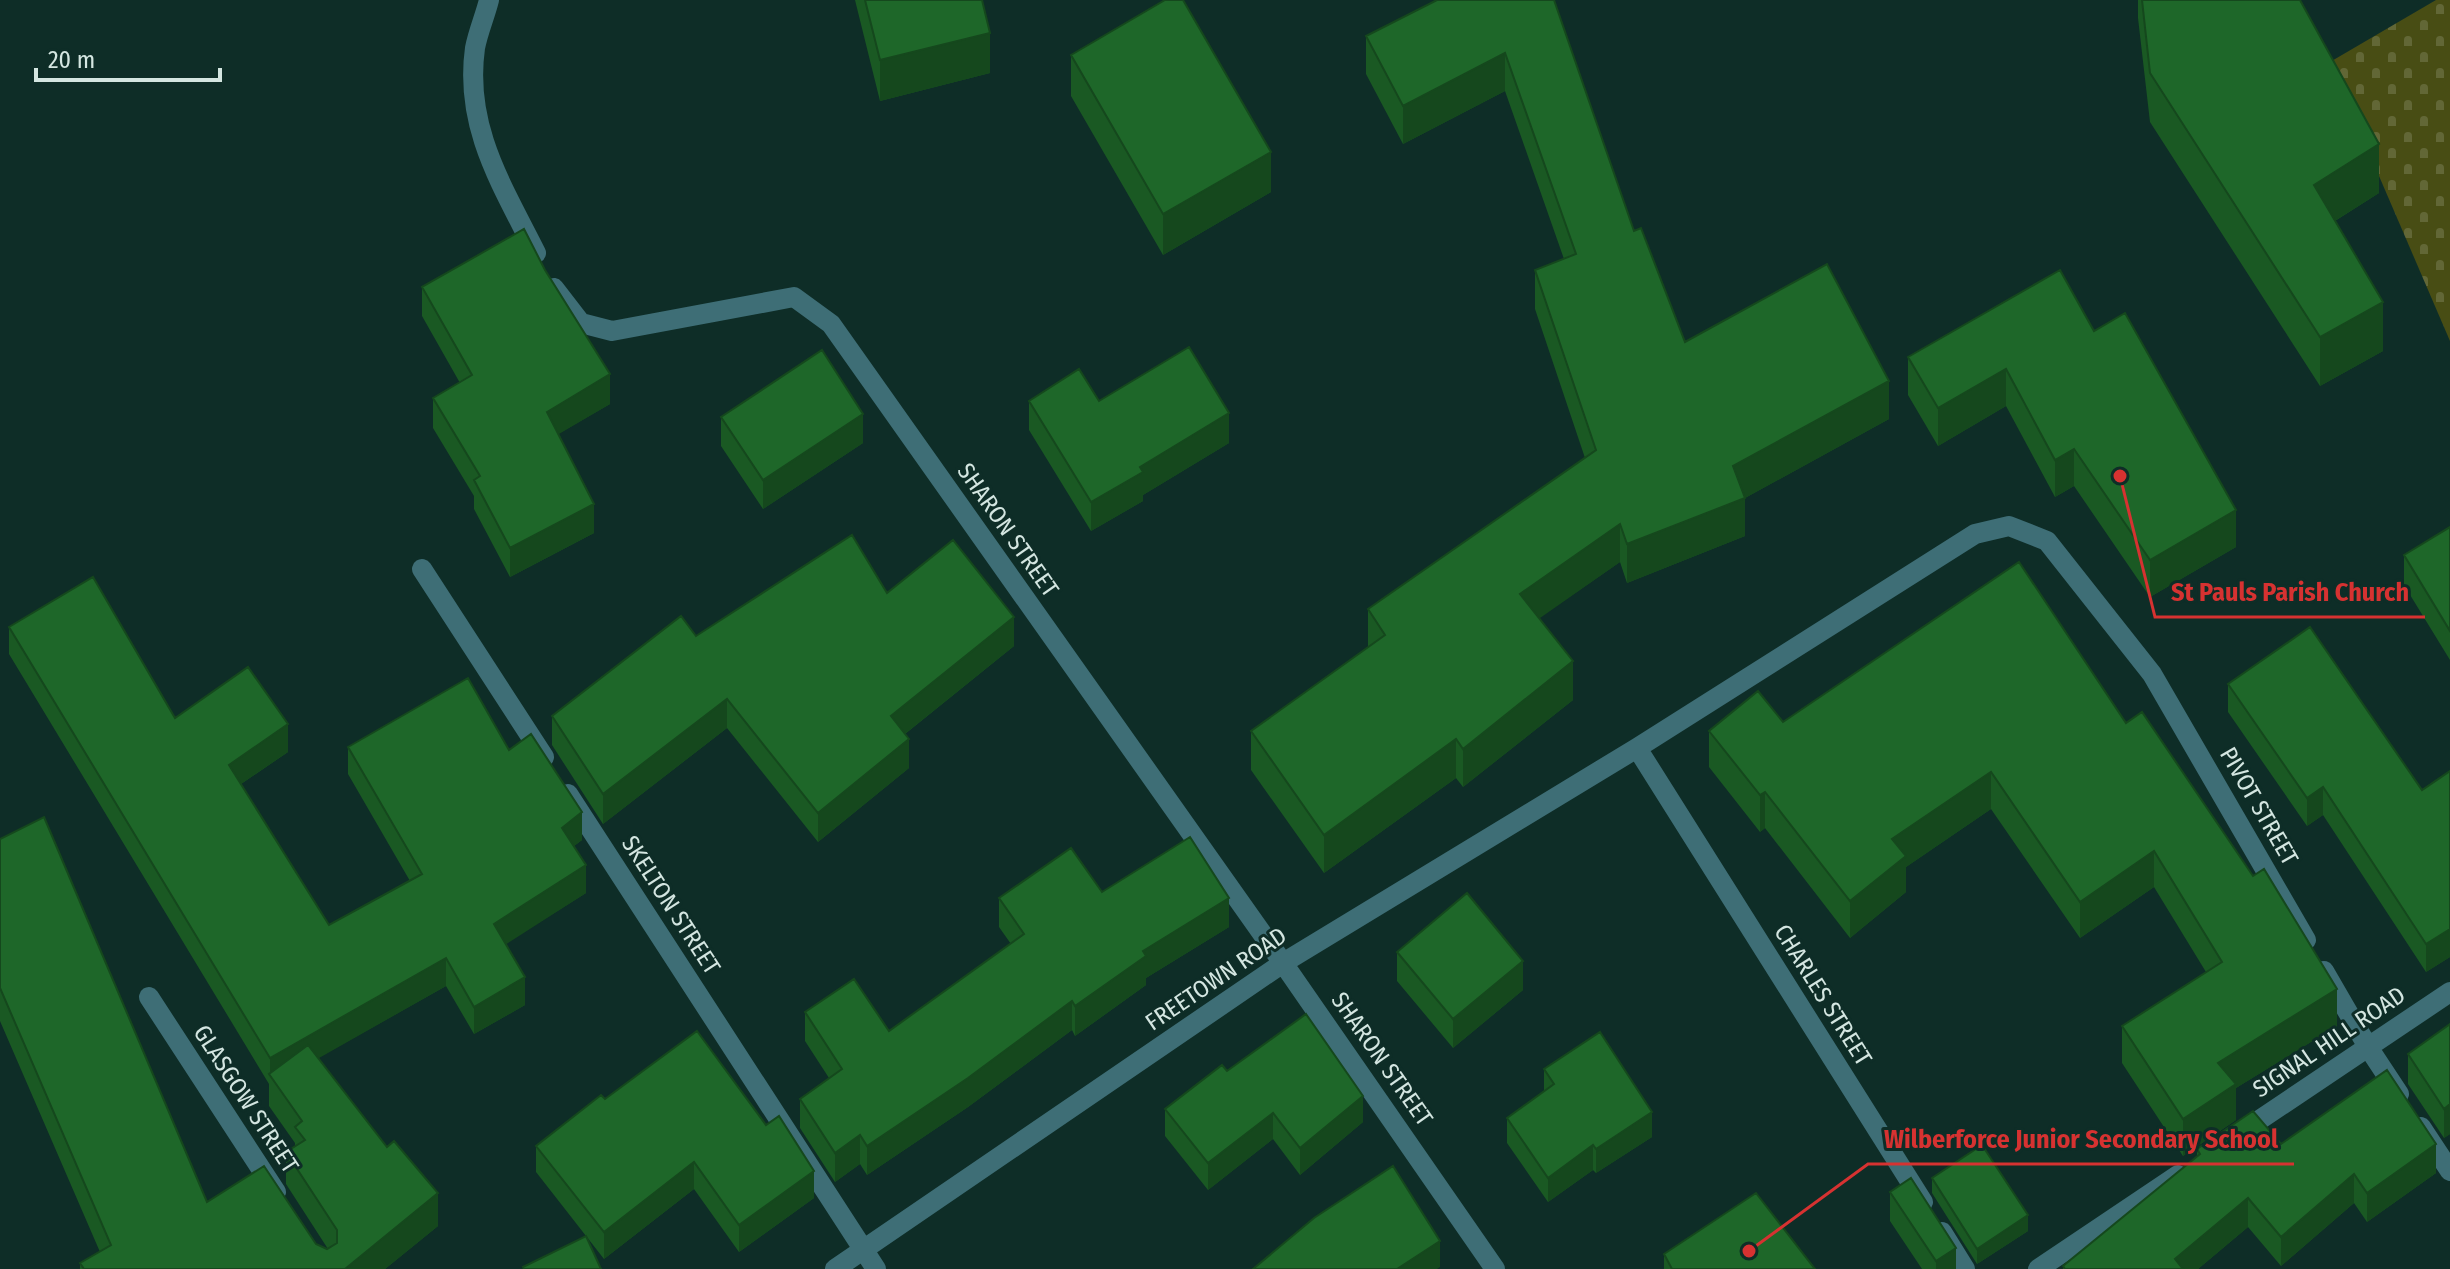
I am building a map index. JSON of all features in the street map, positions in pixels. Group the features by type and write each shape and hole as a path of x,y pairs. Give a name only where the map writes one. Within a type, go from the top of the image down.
{"street":[{"name":"SHARON STREET","path":"489,0 476,47 473,93 486,155 557,293 581,323 612,331 794,297 831,324 1283,963 1495,1269"},
{"name":"PIVOT STREET","path":"1975,534 2009,526 2047,541 2152,674 2368,1047 2450,1171"},
{"name":"FREETOWN ROAD","path":"835,1269 1283,963 1637,748 1975,534"},
{"name":"SKELTON STREET","path":"422,569 876,1269"},
{"name":"CHARLES STREET","path":"1637,748 1965,1269"},
{"name":"SIGNAL HILL ROAD","path":"2223,1145 2450,992"},
{"name":"GLASGOW STREET","path":"149,997 284,1204"},
{"path":"2038,1269 2196,1162"}],"green space":[{"path":"2436,0 2450,0 2450,341 2330,62"}],"building":[{"path":"865,0 982,0 990,33 880,60"},
{"path":"1165,0 1183,0 1271,152 1163,214 1071,55"},
{"path":"1437,0 1554,0 1634,231 1641,228 1685,342 1827,264 1889,381 1733,466 1745,498 1627,544 1620,524 1520,594 1573,661 1463,749 1456,739 1324,835 1251,731 1385,635 1368,609 1596,450 1535,270 1576,254 1505,53 1403,106 1366,36"},
{"path":"2142,0 2300,0 2379,144 2314,185 2383,302 2320,337 2150,73"},
{"path":"524,229 545,270 610,374 547,412 594,504 510,548 474,480 480,476 433,398 472,375 422,287"},
{"path":"2060,270 2094,331 2125,313 2236,510 2150,560 2074,449 2055,460 2006,369 1938,408 1908,357"},
{"path":"1189,347 1229,413 1140,467 1143,472 1091,502 1029,401 1079,369 1099,401"},
{"path":"822,350 863,414 763,480 721,417"},
{"path":"2450,527 2450,631 2404,555"},
{"path":"852,535 887,593 953,540 1014,617 891,716 909,739 818,813 727,699 603,794 552,716 681,616 696,636"},
{"path":"2019,562 2126,723 2142,712 2253,876 2264,869 2337,989 2218,1063 2236,1084 2183,1119 2122,1026 2222,962 2154,851 2080,902 1991,772 1892,839 1906,856 1850,901 1765,792 1760,795 1709,731 1758,691 1783,722"},
{"path":"93,577 175,718 248,667 288,724 229,765 329,925 422,874 348,747 468,678 509,750 531,734 582,812 562,828 586,865 494,924 525,977 474,1007 446,958 270,1058 9,627"},
{"path":"2310,627 2422,790 2450,771 2450,929 2426,944 2323,787 2307,798 2228,684"},
{"path":"44,817 207,1202 264,1166 316,1244 327,1249 337,1243 337,1230 286,1152 305,1140 295,1127 302,1121 269,1074 308,1045 387,1147 394,1141 438,1193 345,1269 84,1269 80,1263 111,1245 0,988 0,839"},
{"path":"1190,837 1229,898 1143,951 1146,956 1075,1006 1072,1001 968,1078 867,1146 860,1135 835,1153 800,1099 842,1069 805,1012 854,979 889,1031 1024,934 999,898 1071,848 1102,892"},
{"path":"1467,893 1523,961 1453,1019 1397,952"},
{"path":"1306,1014 1363,1096 1300,1148 1273,1113 1208,1163 1165,1109 1222,1065 1227,1071"},
{"path":"2450,1024 2450,1104 2444,1109 2408,1054"},
{"path":"697,1031 766,1125 779,1116 814,1171 739,1225 694,1162 604,1232 536,1146 601,1095 605,1099"},
{"path":"1600,1032 1652,1112 1596,1149 1593,1145 1548,1178 1507,1118 1554,1084 1544,1069"},
{"path":"2387,1070 2436,1144 2367,1193 2354,1174 2281,1237 2248,1198 2175,1259 2183,1269 2065,1269 2063,1266 2200,1154 2197,1149 2253,1111 2281,1144"},
{"path":"1982,1145 2028,1215 1977,1249 1932,1178"},
{"path":"1393,1166 1440,1241 1397,1269 1253,1269 1314,1218"},
{"path":"1911,1178 1956,1248 1936,1261 1890,1192"},
{"path":"1756,1193 1815,1269 1672,1269 1664,1254"},
{"path":"586,1236 601,1269 524,1269 523,1267"}],"place":[{"name":"St Pauls Parish Church","path":"2120,476"},
{"name":"Wilberforce Junior Secondary School","path":"1749,1251"}]}
